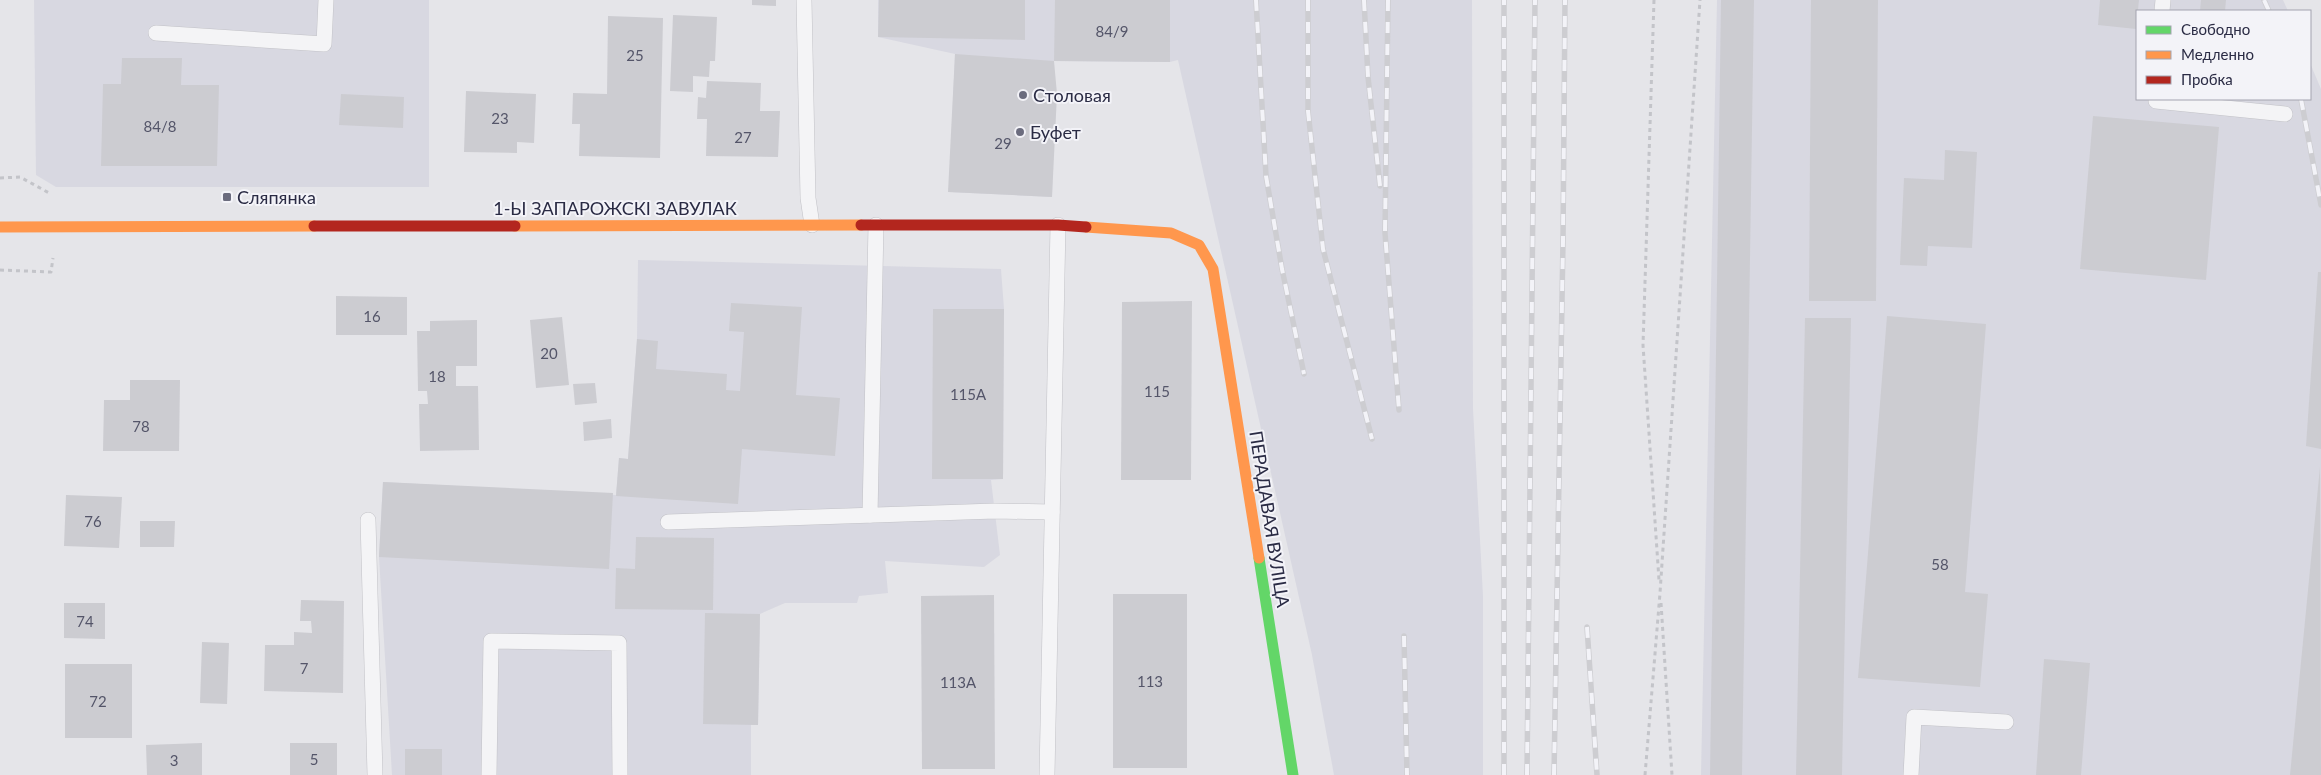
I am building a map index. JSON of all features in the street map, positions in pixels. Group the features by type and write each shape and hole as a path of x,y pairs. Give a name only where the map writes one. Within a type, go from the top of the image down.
{"street":[{"name":"1-Ы ЗАПАРОЖСКІ ЗАВУЛАК","path":"0,227 1058,225 1171,232 1199,245 1213,269"},
{"name":"ПЕРАДАВАЯ ВУЛІЦА","path":"1213,269 1293,775"}],"lane":[{"path":"156,33 324,44 326,0"},
{"path":"804,0 808,198 812,225"},
{"path":"2156,100 2284,114"},
{"path":"870,515 876,225"},
{"path":"1047,775 1058,225"},
{"path":"668,522 995,511 1052,512"},
{"path":"368,520 375,775"},
{"path":"488,775 491,641 619,643 620,775"},
{"path":"1911,775 1914,717 2006,722"}],"path":[{"path":"1654,0 1643,345 1672,775"},
{"path":"1645,775 1660,593 1700,0"}],"shaded area":[{"path":"34,0 429,0 429,187 56,187 36,175"},
{"path":"878,0 1472,0 1473,409 1483,596 1483,775 1334,775 1312,655 1178,60 1170,62 1054,61 1052,197 949,192 955,54 878,37"},
{"path":"1717,0 2283,0 2288,10 2136,10 2136,100 2311,100 2311,65 2321,89 2321,775 1701,775"},
{"path":"638,260 1001,269 1004,309 1003,479 991,480 1000,555 984,567 885,561 888,593 859,596 857,603 785,603 760,614 758,725 751,725 751,775 392,775 379,557 383,482 616,495 619,458 628,459 637,339"}],"building":[{"path":"752,0 776,0 776,6 752,5"},
{"path":"879,0 1025,0 1025,40 878,37"},
{"path":"1055,0 1170,0 1170,62 1054,61"},
{"path":"1721,0 1754,0 1742,775 1710,775"},
{"path":"1811,0 1878,0 1876,301 1809,301"},
{"path":"2100,0 2139,0 2138,10 2136,10 2136,29 2098,25"},
{"path":"2201,0 2226,0 2225,10 2200,10"},
{"path":"673,15 717,17 715,61 710,61 709,77 693,76 693,92 670,91"},
{"path":"608,16 663,18 660,158 579,156 580,124 572,124 573,93 607,94"},
{"path":"955,54 1054,61 1057,94 1052,197 948,192"},
{"path":"122,58 182,58 181,85 219,85 217,166 101,166 103,84 121,84"},
{"path":"707,81 761,83 760,111 780,111 778,157 706,156 707,119 697,119 698,97 706,98"},
{"path":"466,91 536,94 534,143 517,142 517,153 464,152"},
{"path":"341,94 404,97 403,128 339,125"},
{"path":"2093,116 2219,127 2206,280 2080,269"},
{"path":"1945,150 1977,152 1972,248 1928,246 1927,266 1900,265 1904,178 1944,180"},
{"path":"2318,272 2321,272 2321,449 2306,446"},
{"path":"336,296 407,297 407,335 336,335"},
{"path":"1192,301 1191,480 1121,480 1122,302"},
{"path":"731,303 802,307 796,395 840,398 835,456 742,449 738,504 616,496 619,458 628,459 637,339 658,341 656,369 727,374 726,390 740,391 744,332 729,331"},
{"path":"933,309 1004,309 1003,479 932,479"},
{"path":"1887,316 1986,324 1965,592 1988,594 1980,687 1858,678"},
{"path":"562,317 569,385 536,388 530,320"},
{"path":"1805,318 1851,318 1842,775 1796,775"},
{"path":"477,320 477,366 456,366 456,386 478,386 479,450 420,451 419,404 428,404 427,391 418,391 417,331 430,331 430,321"},
{"path":"130,380 180,380 179,451 103,451 104,400 130,400"},
{"path":"595,383 597,403 575,405 573,384"},
{"path":"611,419 612,438 584,441 583,422"},
{"path":"2320,467 2321,775 2290,775"},
{"path":"383,482 613,493 609,569 379,557"},
{"path":"66,495 122,497 119,548 64,546"},
{"path":"140,521 175,521 174,547 140,547"},
{"path":"636,537 714,538 713,610 615,609 616,568 635,569"},
{"path":"1113,594 1187,594 1187,768 1113,768"},
{"path":"994,595 995,769 922,769 921,596"},
{"path":"301,600 344,601 343,693 264,691 265,645 294,645 294,632 312,633 311,621 300,621"},
{"path":"64,603 105,603 105,639 64,638"},
{"path":"705,613 760,614 758,725 703,724"},
{"path":"202,642 229,643 227,704 200,703"},
{"path":"2044,659 2090,663 2081,775 2036,775"},
{"path":"65,664 132,664 132,738 65,738"},
{"path":"202,743 202,775 147,775 146,745"},
{"path":"290,743 337,743 337,775 290,775"},
{"path":"405,749 442,749 442,775 405,775"}],"railway":[{"path":"1256,0 1266,176 1282,269 1304,374"},
{"path":"1308,0 1308,111 1323,249 1372,439"},
{"path":"1364,0 1368,77 1380,186"},
{"path":"1388,0 1385,233 1399,410"},
{"path":"1504,0 1504,775"},
{"path":"1527,775 1535,0"},
{"path":"1554,775 1565,0"},
{"path":"2264,0 2269,10"},
{"path":"2301,100 2321,205"},
{"path":"1587,627 1597,775"},
{"path":"1404,636 1407,775"}],"traffic: fast":[{"path":"1259,558 1293,775"}],"traffic: slow":[{"path":"515,226 861,225"},
{"path":"0,227 314,226"},
{"path":"1086,227 1171,233 1199,245 1213,269 1259,558"}],"traffic: jam":[{"path":"861,225 1058,225 1086,227"},
{"path":"314,226 515,226"}],"place":[{"name":"Столовая","path":"1023,95"},
{"name":"Буфет","path":"1020,132"},
{"name":"Сляпянка","path":"227,197"}]}
